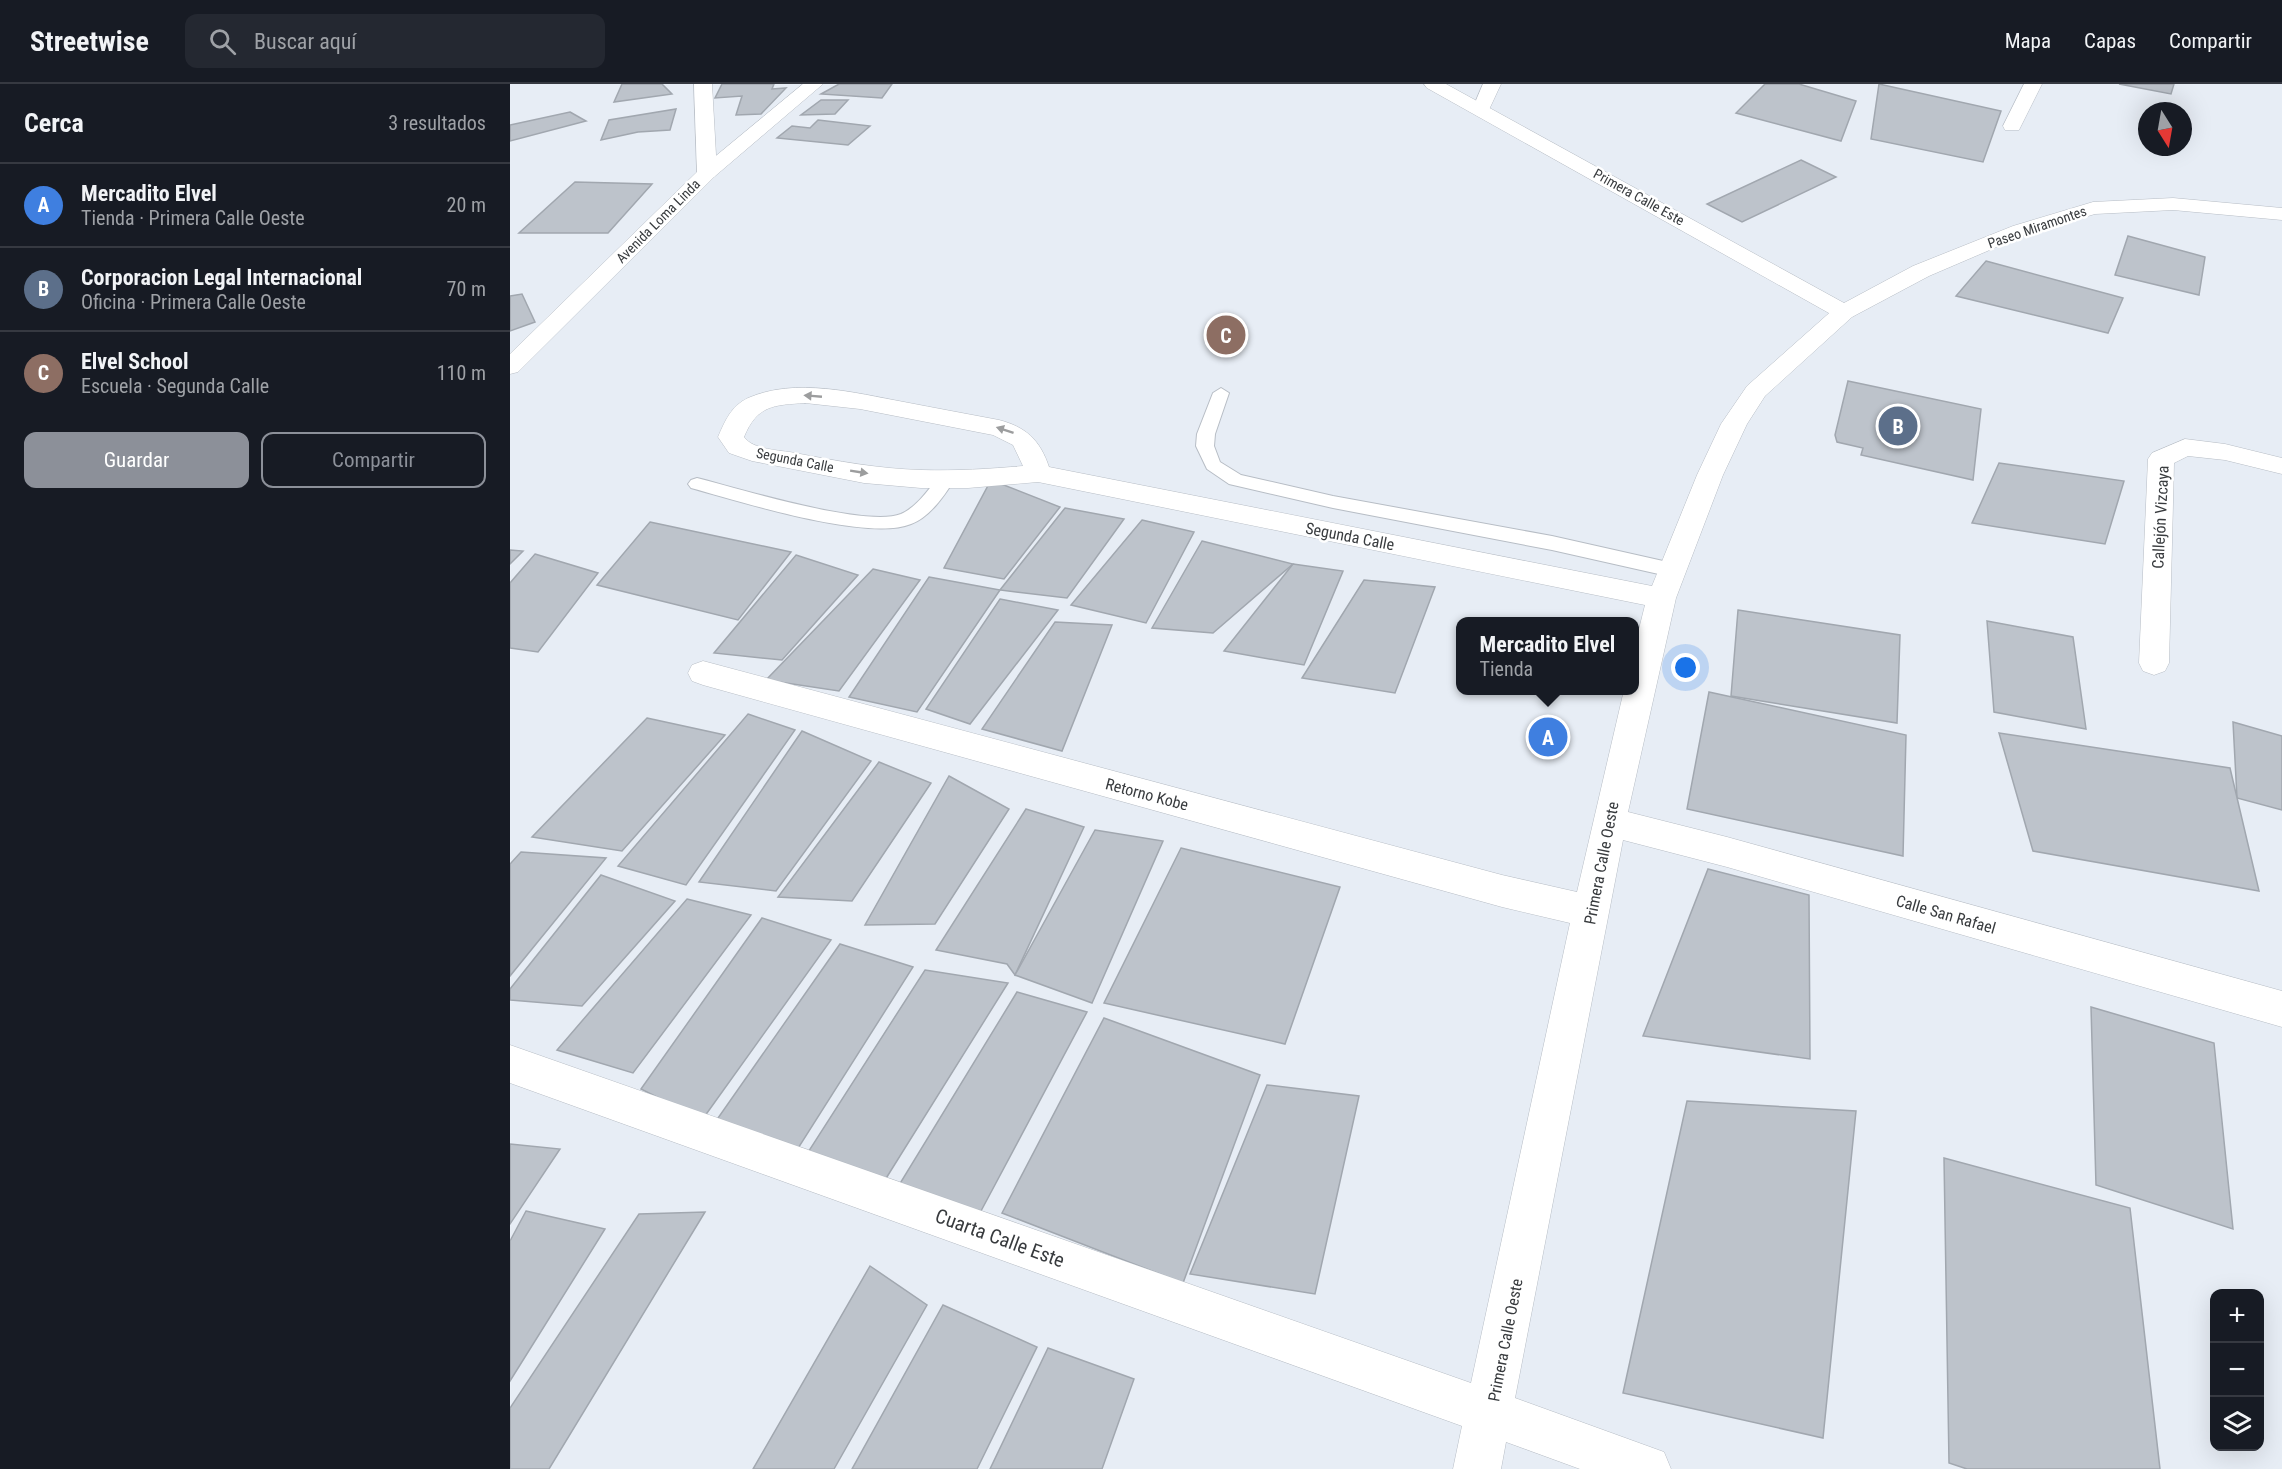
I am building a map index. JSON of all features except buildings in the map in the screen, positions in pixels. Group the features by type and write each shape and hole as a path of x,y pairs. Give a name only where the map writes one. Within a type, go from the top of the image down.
{"street":[{"path":"703,84 707,173"},
{"name":"Avenida Loma Linda","path":"510,367 707,173 814,84"},
{"name":"Primera Calle Este","path":"1433,84 1844,312"},
{"path":"1481,110 1492,84"},
{"path":"2012,126 2033,84"},
{"name":"Paseo Miramontes","path":"1844,312 1932,267 2020,230 2093,208 2173,204 2282,214"},
{"name":"Primera Calle Oeste","path":"1477,1469 1609,822 1666,584 1734,424 1756,391 1844,312"},
{"name":"Segunda Calle","path":"1038,473 1030,448 1018,435 999,428 851,400 804,395 777,397 757,403 739,417 733,426 731,437 738,447 761,455 864,474 946,479 1038,473 1666,584"},
{"name":"Callejón Vizcaya","path":"2154,663 2161,459 2185,447 2225,452 2282,466"},
{"name":"Retorno Kobe","path":"703,673 1479,885 1592,912"},
{"name":"Calle San Rafael","path":"1609,822 1727,852 2282,1009"},
{"name":"Cuarta Calle Este","path":"510,1064 1647,1469"}],"lane":[{"path":"1221,393 1204,446 1213,465 1235,480 1333,502 1552,543 1666,584"},
{"path":"697,484 802,512 869,522 902,520 927,505 946,479"}],"place":[{"name":"Elvel School","path":"1226,335"},
{"name":"Corporacion Legal Internacional","path":"1898,426"},
{"name":"Mercadito Elvel","path":"1548,737"}]}
